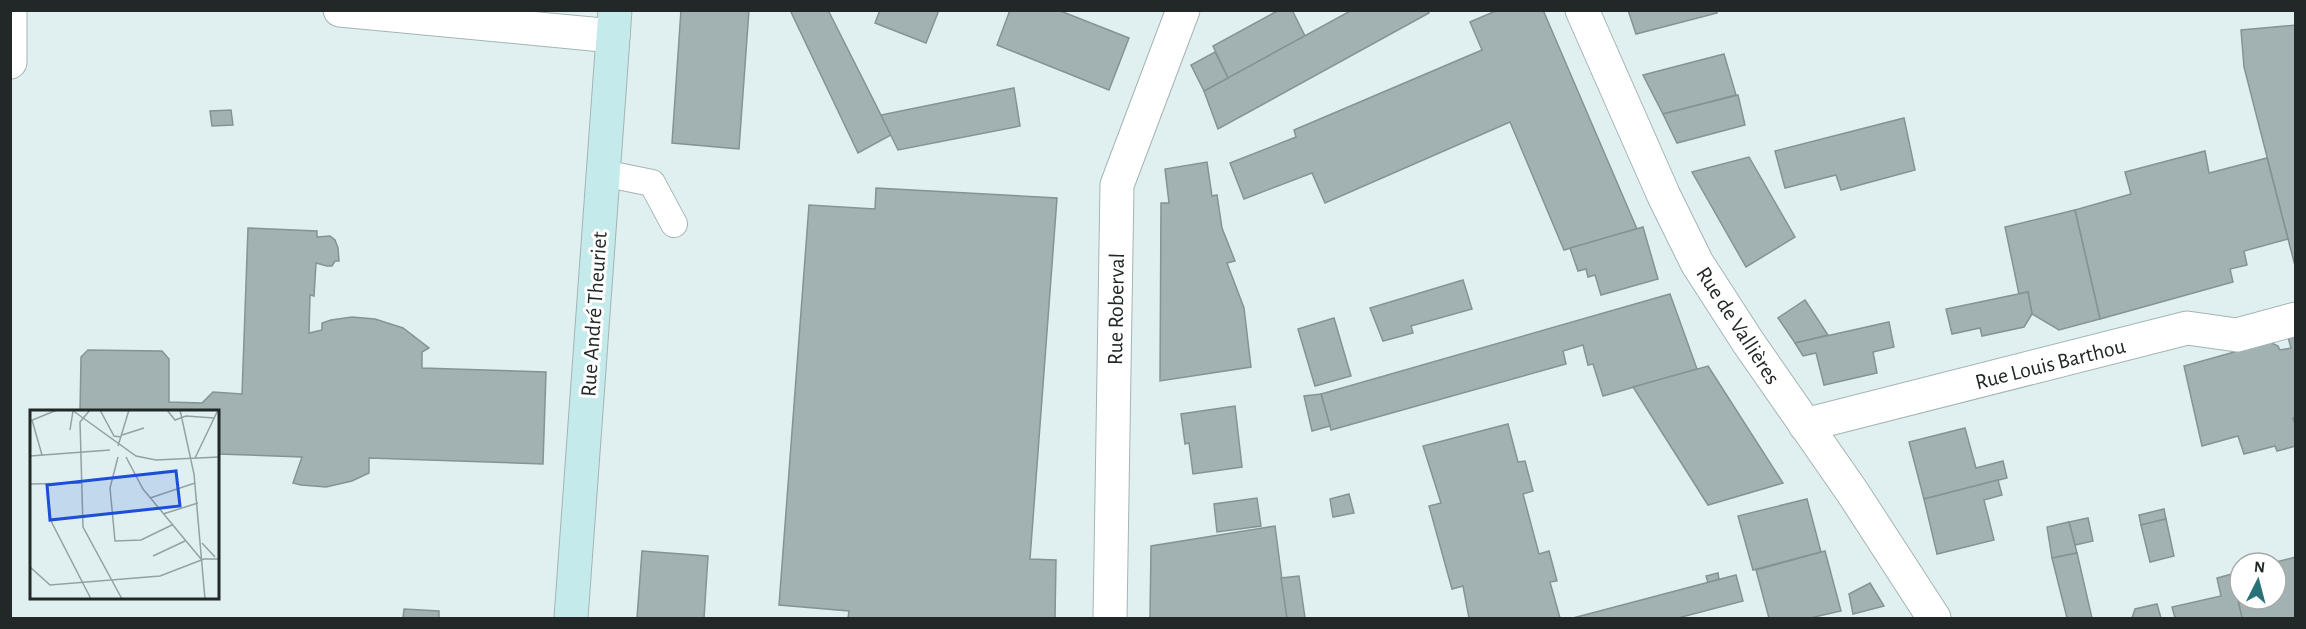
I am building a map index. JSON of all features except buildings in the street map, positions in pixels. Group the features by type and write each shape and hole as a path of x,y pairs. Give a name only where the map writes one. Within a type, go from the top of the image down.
{"street":[{"path":"340,10 614,23"},
{"name":"Rue Roberval","path":"1110,618 1117,185 1183,10"},
{"name":"Rue de Vallières","path":"1582,10 1664,196 1697,263 1853,493 1934,618"},
{"path":"10,13 10,62"},
{"name":"Rue André Theuriet","path":"571,618 614,23"},
{"name":"Rue Louis Barthou","path":"1805,425 2187,328 2237,334 2295,320"}],"lane":[{"path":"603,173 652,183 674,224"}]}
